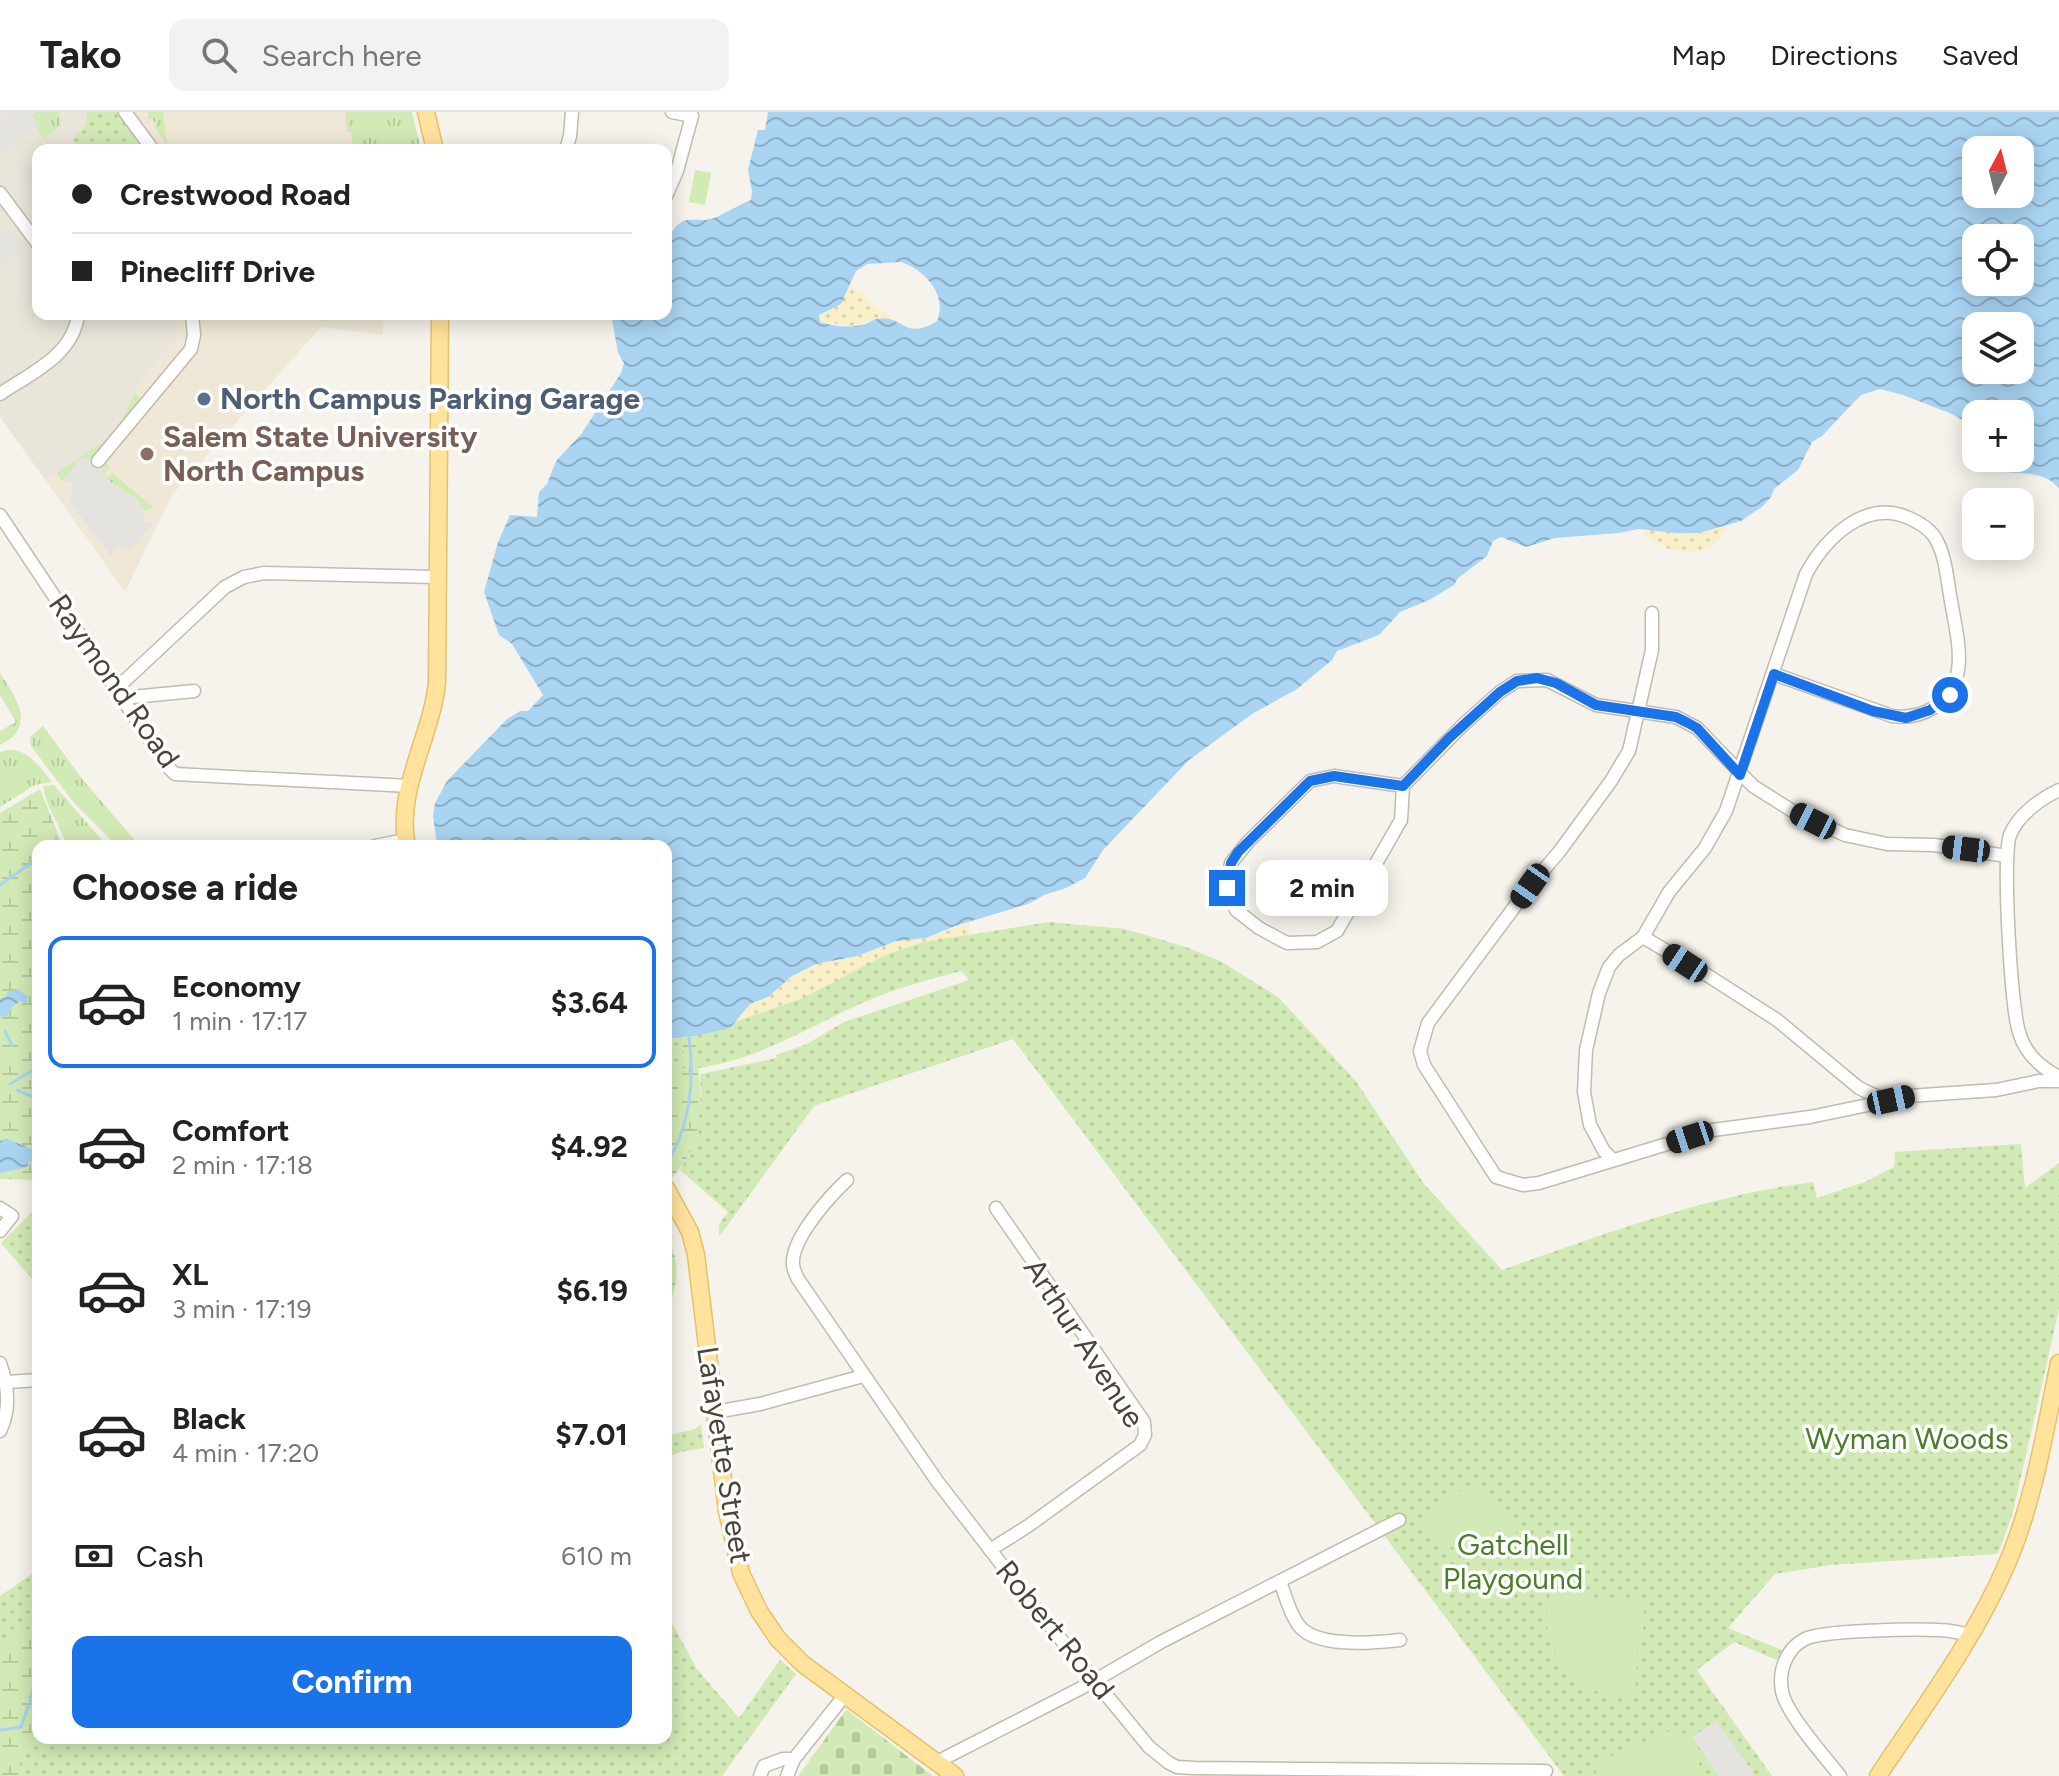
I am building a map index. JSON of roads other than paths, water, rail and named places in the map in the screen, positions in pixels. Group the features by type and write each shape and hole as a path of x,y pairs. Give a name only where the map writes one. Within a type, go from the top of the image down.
{"main road":[{"path":"426,112 434,144"},
{"path":"406,840 405,811 410,786 435,698 440,320"},
{"name":"Lafayette Street","path":"672,1199 685,1221 696,1255 732,1545 748,1592 769,1628 787,1649 955,1776"},
{"path":"1878,1776 1969,1634 2006,1565 2024,1517 2059,1363"}],"street":[{"path":"125,112 149,144"},
{"path":"567,144 572,112"},
{"path":"672,112 692,116 672,182"},
{"path":"0,193 32,236"},
{"path":"0,394 58,354 74,335 77,320"},
{"path":"98,461 191,349 193,320"},
{"path":"1613,1160 1597,1139 1586,1110 1586,1050 1599,993 1609,967 1643,937 1669,892 1714,832 1740,775 1806,574 1823,546 1836,533 1860,519 1894,513 1914,520 1932,533 1942,554 1959,659 1956,684 1941,703 1920,715 1906,718 1892,716 1774,674"},
{"name":"Raymond Road","path":"0,515 175,774 410,786"},
{"path":"119,693 225,587 244,577 264,573 437,577"},
{"path":"1652,613 1652,650 1629,751 1611,781 1428,1023 1422,1038 1420,1051 1424,1065 1496,1177 1523,1185 1539,1183 1731,1126 1810,1117 1909,1096 1975,1093 2059,1079"},
{"path":"1403,786 1334,776 1310,781 1231,863 1227,888 1236,910 1259,928 1287,943 1317,942 1337,931 1401,820 1403,786 1463,725 1517,681 1547,680 1596,705 1676,717 1697,728 1740,775 1791,810 1859,839 1887,844 1934,845 2007,856"},
{"path":"119,693 194,691"},
{"path":"2059,790 2024,815 2011,832 2007,856 2013,985 2019,1032 2032,1058 2059,1079"},
{"path":"1643,937 1777,1020 1859,1088 1887,1101"},
{"name":"Robert Road","path":"847,1180 808,1226 792,1257 793,1267 813,1303 937,1481 1149,1747 1177,1767 1458,1773 1546,1771"},
{"path":"0,1208 12,1216 0,1231"},
{"name":"Arthur Avenue","path":"990,1550 1092,1481 1140,1445 1145,1435 1144,1422 996,1208"},
{"path":"0,1363 7,1382 7,1410 0,1431"},
{"path":"715,1412 760,1404 863,1376"},
{"path":"7,1382 32,1380"},
{"path":"937,1762 1399,1520"},
{"path":"1280,1581 1297,1624 1316,1638 1355,1642 1400,1640"},
{"path":"1840,1776 1812,1741 1782,1693 1783,1667 1794,1646 1810,1637 1829,1633 1941,1630 1969,1634"},
{"path":"787,1776 794,1759 845,1695"},
{"path":"760,1776 764,1766 771,1761 794,1759"}],"water":[{"path":"768,112 2059,112 2059,489 2041,476 2003,472 2034,472 2034,400 1962,400 1962,420 1903,395 1880,389 1861,395 1822,436 1812,442 1798,470 1774,489 1763,506 1741,521 1699,533 1638,529 1555,538 1526,547 1501,537 1493,541 1487,556 1458,578 1454,585 1400,612 1379,635 1337,651 1332,660 1297,689 1252,714 1189,760 1103,850 1085,878 1028,904 926,938 896,941 857,956 816,964 792,976 768,997 750,1004 730,1028 672,1038 672,840 436,840 433,815 435,803 447,781 507,719 520,711 528,711 543,695 512,644 499,635 484,592 498,542 510,515 537,517 539,492 547,484 556,461 582,433 621,373 624,363 618,353 612,320 672,320 673,230 683,221 711,219 751,200 748,170 758,130 765,130","holes":["901,262 926,277 937,293 940,311 937,321 917,329 885,318 854,326 820,322 819,315 841,304 856,271 867,264"]},
{"path":"18,989 27,996 27,1003 20,1001 6,1017 0,1016 0,999 7,996 7,992"},
{"path":"7,1139 32,1149 32,1161 27,1167 0,1173 0,1141"}],"waterway":[{"path":"0,885 32,862"},
{"path":"5,1031 12,1045"},
{"path":"672,1154 681,1135 689,1103 689,1037"},
{"path":"10,1084 32,1071"},
{"path":"17,1090 32,1096"},
{"path":"0,1730 21,1727 32,1694"}],"place":[{"name":"North Campus Parking Garage","path":"204,399"},
{"name":"Salem State University North Campus","path":"147,454"}],"park label":[{"name":"Wyman Woods","path":"1907,1439"},
{"name":"Gatchell Playgound","path":"1513,1562"}]}
